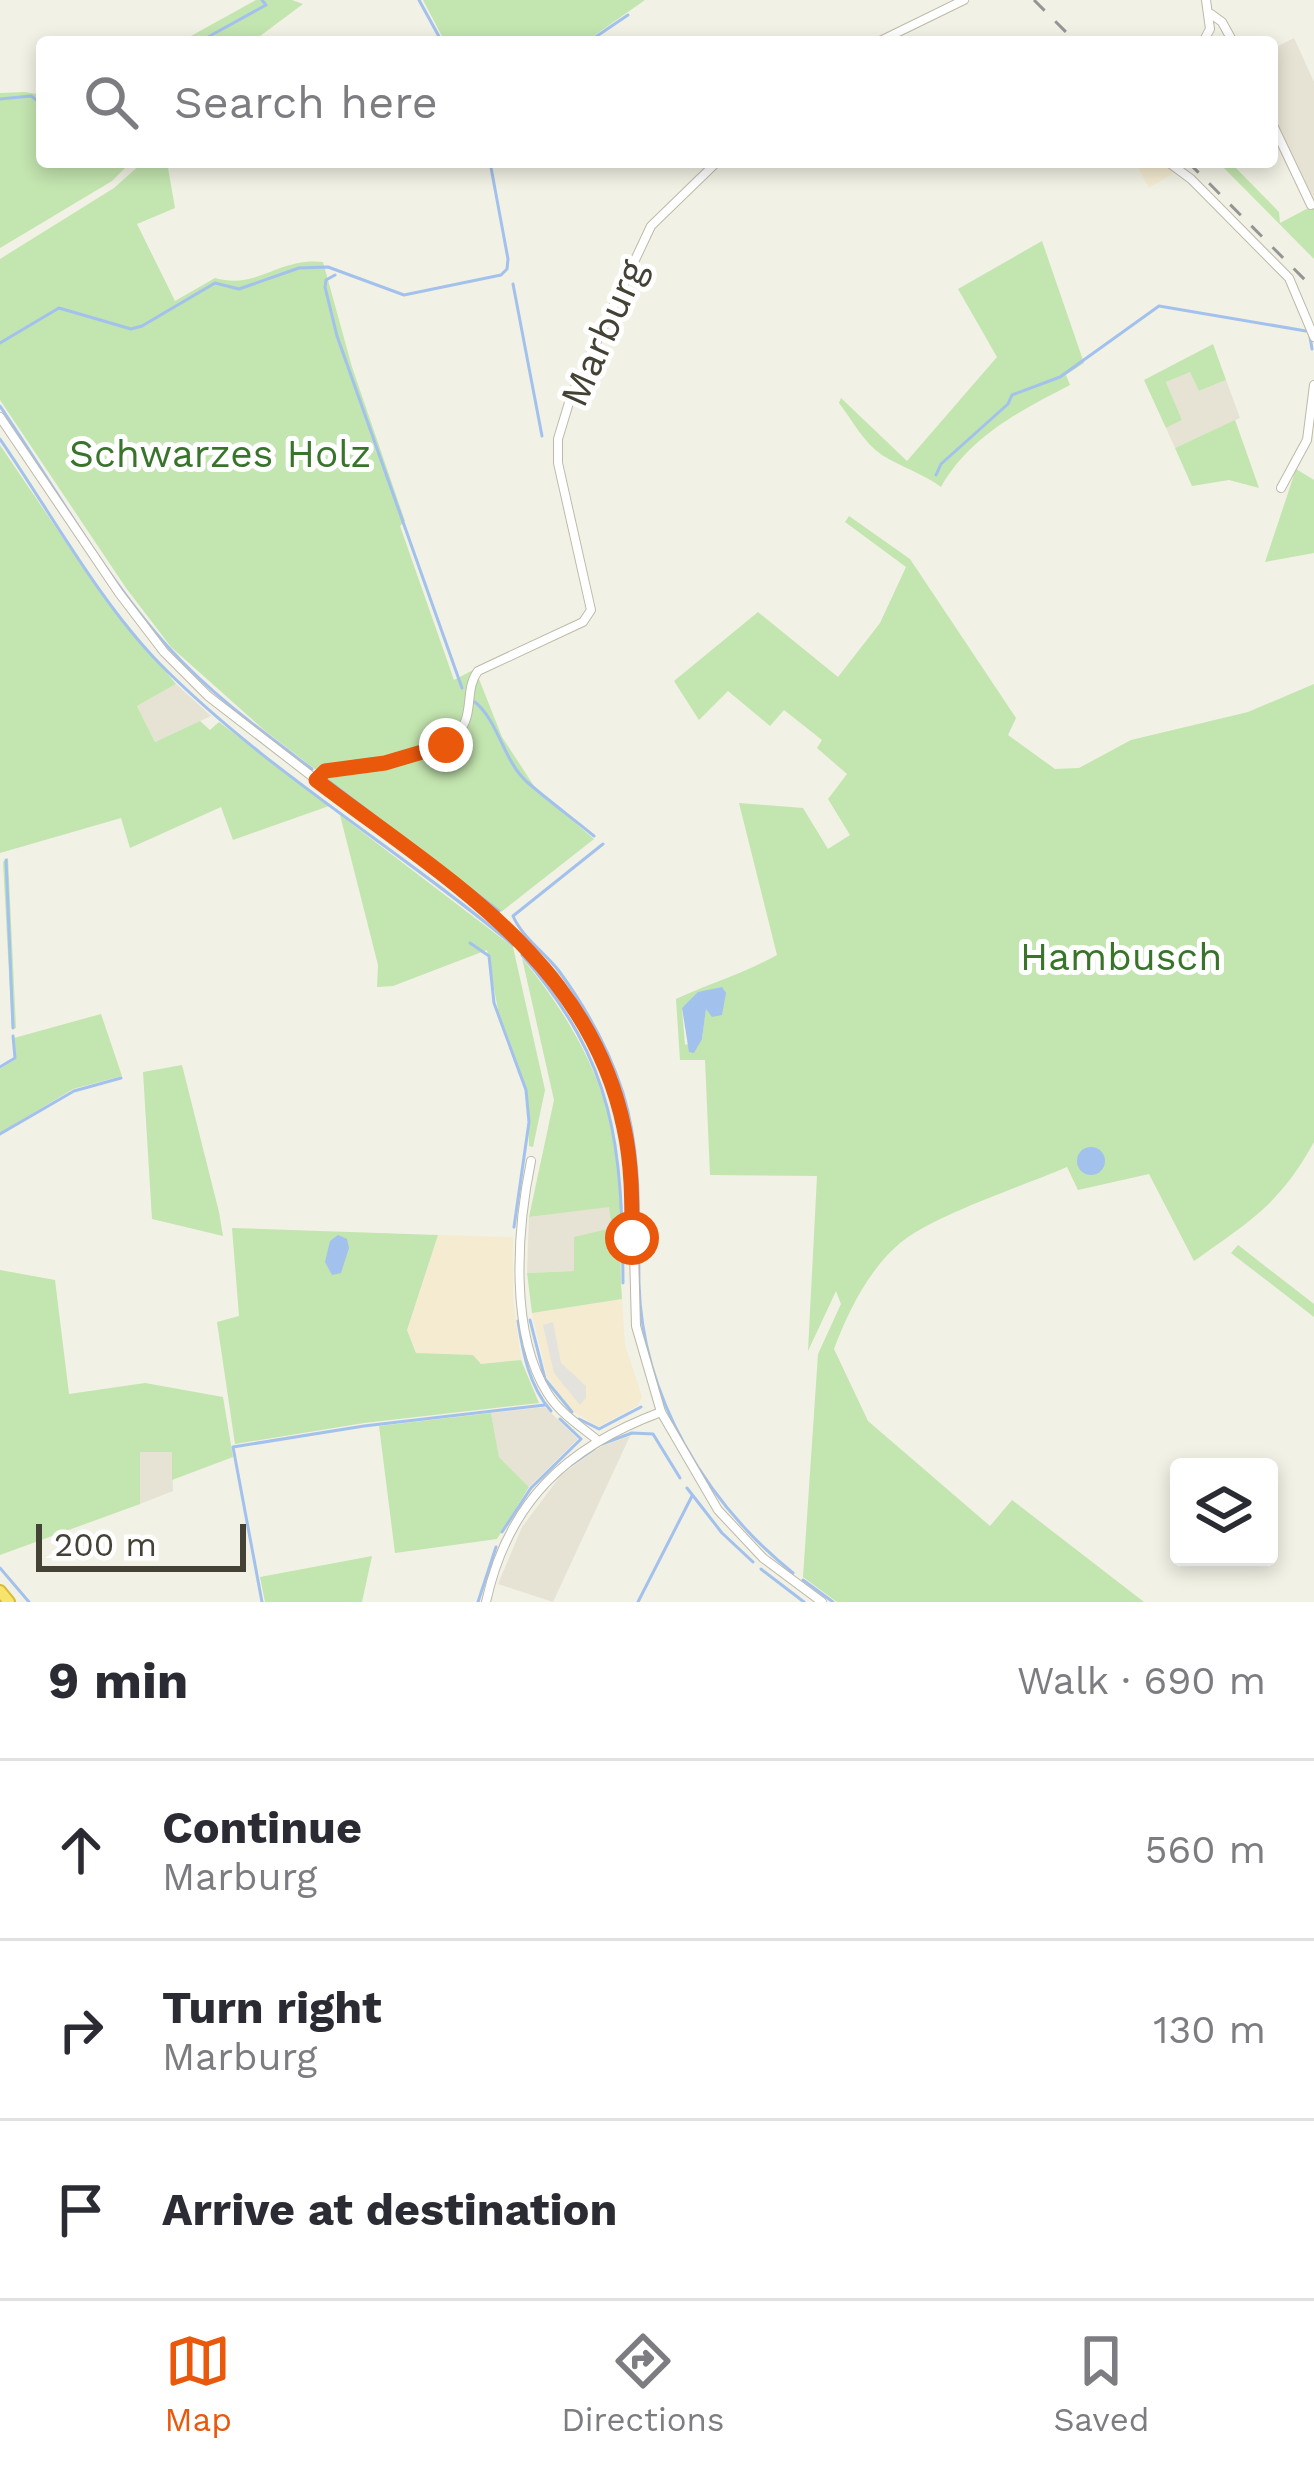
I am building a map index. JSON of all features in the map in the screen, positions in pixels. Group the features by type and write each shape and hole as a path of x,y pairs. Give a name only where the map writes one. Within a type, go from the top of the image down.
{"highway":[{"path":"0,1591 9,1602"}],"street":[{"path":"890,36 964,0"},
{"path":"1206,0 1211,14 1206,36"},
{"path":"1211,14 1230,36"},
{"path":"1278,136 1311,205"},
{"name":"Marburg","path":"316,780 325,771 385,763 446,745 470,714 472,679 478,671 588,616 591,610 558,463 558,440 571,396 651,226 711,168"},
{"path":"1176,168 1289,278 1314,337"},
{"path":"1281,488 1307,440 1314,385"},
{"path":"0,417 164,652 208,696 523,942 554,976 581,1016 615,1090 632,1180 636,1326 661,1412 718,1510 763,1558 822,1602"},
{"path":"531,1162 521,1234 520,1295 531,1355 550,1398 596,1439"},
{"path":"486,1602 500,1556 534,1497 556,1471 596,1439 661,1412"}],"shaded area":[{"path":"1294,38 1314,82 1314,204 1278,129 1278,46"},
{"path":"1139,168 1177,171 1149,188"},
{"path":"1190,371 1199,391 1226,380 1240,418 1175,448 1166,428 1182,420 1166,382"},
{"path":"176,684 211,716 155,742 137,706"},
{"path":"610,1206 612,1228 574,1271 527,1273 529,1217"},
{"path":"438,1235 513,1237 513,1298 521,1360 481,1364 473,1355 417,1354 407,1330"},
{"path":"622,1299 625,1345 642,1397 637,1406 598,1427 570,1409 547,1377 532,1313"},
{"path":"553,1322 561,1363 586,1386 586,1398 580,1405 554,1373 543,1325"},
{"path":"545,1407 578,1439 529,1487 499,1457 491,1413"},
{"path":"630,1436 553,1602 498,1584 522,1527 561,1475 600,1447"},
{"path":"172,1451 173,1491 140,1504 139,1452"}],"green space":[{"path":"256,0 303,4 260,36 213,36 270,2 208,36 191,36"},
{"path":"423,0 645,0 594,36 442,36"},
{"path":"0,93 36,94 36,168 125,168 112,181 0,248"},
{"name":"Schwarzes Holz","path":"136,168 168,168 175,208 137,224 175,301 215,278 244,280 293,264 323,262 352,367 405,521 400,526 454,680 475,669 502,737 536,789 594,839 501,912 264,730 171,647 0,400 0,259 114,188"},
{"path":"1224,168 1236,168 1279,212 1280,223 1314,205 1314,259"},
{"path":"1042,241 1084,363 1066,375 1070,385 981,439 941,487 876,450 839,403 841,398 907,461 997,357 958,289"},
{"path":"1213,344 1226,380 1199,391 1190,372 1166,382 1182,420 1166,428 1144,380"},
{"path":"1235,420 1259,488 1229,480 1192,486 1175,448"},
{"path":"0,445 94,584 176,684 137,706 155,742 200,721 210,730 219,722 329,806 233,840 221,807 130,848 121,818 0,853"},
{"path":"1296,469 1314,480 1314,553 1265,562"},
{"name":"Hambusch","path":"849,516 910,559 1016,718 1008,735 1055,769 1079,768 1131,740 1248,712 1314,684 1314,1142 1288,1181 1248,1222 1194,1261 1149,1174 1078,1190 1067,1167 960,1210 904,1240 862,1290 834,1349 868,1421 990,1526 1012,1500 1144,1602 837,1602 803,1577 818,1354 841,1304 836,1291 808,1351 817,1176 710,1175 705,1060 680,1060 676,999 777,955 739,803 803,808 828,849 850,835 828,799 847,774 817,748 822,740 784,710 770,726 728,691 699,720 674,681 758,612 838,677 880,623 906,567 845,522","holes":["722,987 706,1007 702,1039 685,1045 682,1008"]},
{"path":"340,815 513,947 545,1090 533,1147 529,1146 527,1090 498,1010 487,950 393,986 377,987 378,965"},
{"path":"8,858 16,1028 12,1029 3,862"},
{"path":"522,958 576,1036 611,1123 620,1186 622,1299 532,1313 527,1273 574,1271 574,1237 612,1228 609,1207 529,1217 554,1100"},
{"path":"101,1014 122,1076 73,1089 0,1133 0,1069 16,1059 14,1038"},
{"path":"182,1065 223,1236 152,1219 143,1072"},
{"path":"232,1228 438,1235 407,1330 416,1353 473,1355 481,1364 521,1360 539,1403 235,1444 217,1322 239,1316"},
{"path":"1238,1245 1314,1304 1314,1317 1231,1253"},
{"path":"0,1270 55,1280 69,1394 145,1383 223,1397 233,1457 172,1480 172,1452 140,1452 140,1504 0,1555"},
{"path":"491,1413 499,1457 529,1487 497,1539 395,1553 379,1426"},
{"path":"372,1556 362,1602 265,1602 260,1577"}],"water":[{"path":"722,987 726,993 722,1015 712,1017 706,1009 702,1039 694,1053 689,1052 682,1008 698,992"},
{"path":"1091,1147 1101,1151 1105,1161 1101,1171 1091,1175 1081,1171 1077,1161 1081,1151"},
{"path":"338,1235 347,1239 349,1248 341,1273 332,1275 325,1262 330,1241"}],"waterway":[{"path":"210,36 266,5 262,0"},
{"path":"419,0 439,36"},
{"path":"597,36 628,15"},
{"path":"0,99 36,100"},
{"path":"0,343 59,308 131,329 215,283 239,289 299,268 328,267 404,295 501,275 508,259 491,168"},
{"path":"335,275 326,280 325,287 337,336 462,688"},
{"path":"513,284 542,436"},
{"path":"936,475 941,464 1008,404 1012,395 1060,377 1159,306 1306,331"},
{"path":"1310,337 1312,349"},
{"path":"0,406 102,562 170,649 220,697 312,769"},
{"path":"0,439 96,585 160,664 244,739 513,945"},
{"path":"475,702 519,773 594,836"},
{"path":"326,779 499,911"},
{"path":"603,844 513,916 578,999 623,1093 636,1163 643,1325 666,1406 707,1481 793,1573"},
{"path":"6,860 13,1028"},
{"path":"470,943 489,956 494,1003 526,1090 529,1122 514,1227"},
{"path":"522,955 577,1033 607,1108 620,1189 623,1283"},
{"path":"0,1067 15,1058 13,1036"},
{"path":"0,1134 74,1091 121,1078"},
{"path":"530,1320 545,1379 572,1412"},
{"path":"518,1321 532,1380 551,1411"},
{"path":"262,1602 233,1447 545,1405"},
{"path":"579,1419 599,1429 641,1407"},
{"path":"502,1532 531,1488 581,1439 560,1419"},
{"path":"602,1444 632,1433 653,1434 680,1478"},
{"path":"571,1465 594,1449"},
{"path":"687,1488 722,1533 753,1562"},
{"path":"638,1602 692,1496"},
{"path":"478,1602 496,1547"},
{"path":"0,1568 29,1602"},
{"path":"761,1569 804,1602"},
{"path":"803,1580 833,1602"}],"railway":[{"path":"1034,0 1070,36"},
{"path":"1194,168 1314,289"}],"route":[{"path":"446,745 385,763 325,771 316,780 499,920 554,976 581,1016 615,1090 632,1180 632,1238"}]}
